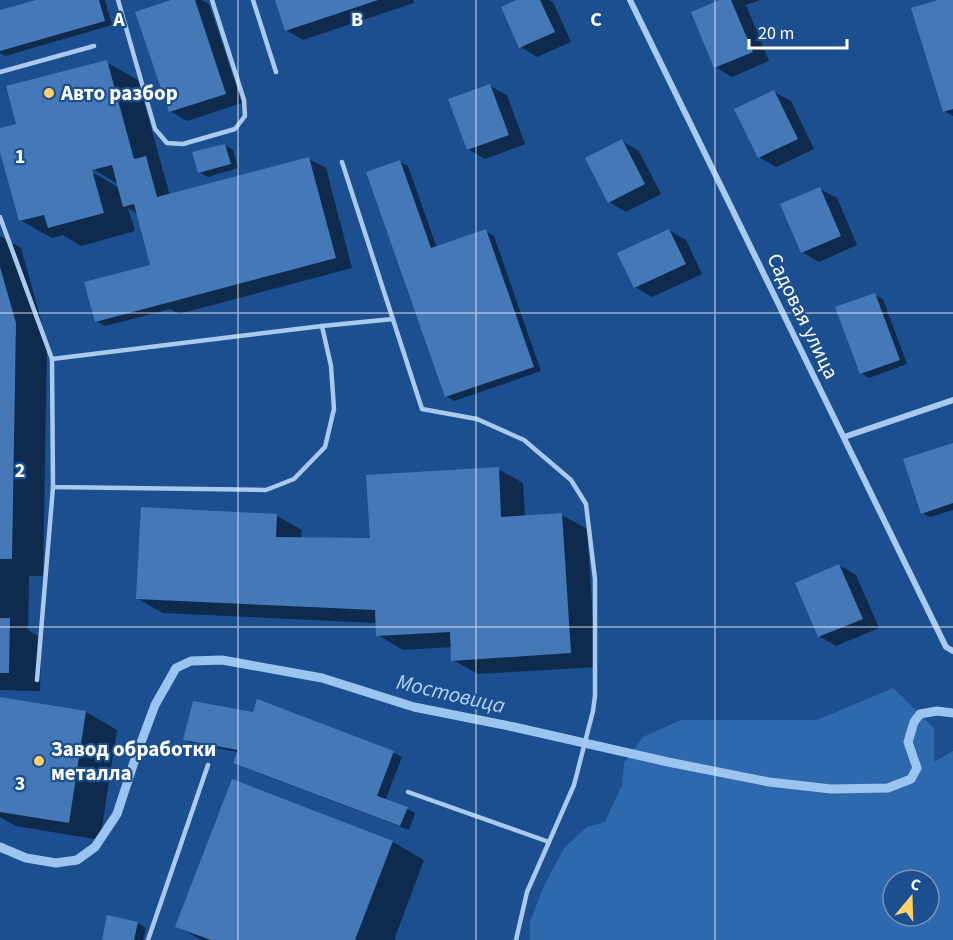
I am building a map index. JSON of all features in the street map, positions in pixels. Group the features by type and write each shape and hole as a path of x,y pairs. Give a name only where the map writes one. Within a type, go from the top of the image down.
{"street":[{"name":"Садовая улица","path":"630,0 945,647 953,651"},
{"path":"844,437 953,400"}],"lane":[{"path":"118,0 155,129 167,142 183,144 234,129 245,116 244,100 212,0"},
{"path":"253,0 276,72"},
{"path":"0,72 94,46"},
{"path":"342,162 422,409 477,419 524,440 571,480 586,504 595,579 593,711 574,785 527,892 516,940"},
{"path":"0,217 52,359 53,487 37,680"},
{"path":"52,359 393,318"},
{"path":"53,487 266,490 294,479 325,447 334,409 332,366 322,326"},
{"path":"148,940 208,765"},
{"path":"408,792 549,842"}],"shaded area":[{"path":"893,688 934,728 934,762 953,751 953,940 530,940 530,922 543,888 564,848 587,827 605,822 622,785 624,763 643,737 681,720 817,720"}],"building":[{"path":"36,0 99,0 105,21 0,51 0,10"},
{"path":"171,0 195,0 226,94 169,112 135,12"},
{"path":"275,0 378,0 285,31"},
{"path":"516,0 540,0 555,32 519,48 501,7"},
{"path":"719,0 731,0 753,52 714,68 691,12"},
{"path":"938,0 953,0 953,109 943,112 911,8"},
{"path":"107,60 134,159 146,156 157,197 309,157 336,258 95,322 84,282 150,265 134,204 123,207 112,165 92,170 104,213 48,228 44,215 19,221 0,152 0,128 16,124 6,86"},
{"path":"490,84 509,135 467,150 448,99"},
{"path":"774,90 798,139 758,158 734,109"},
{"path":"622,139 645,184 608,203 585,158"},
{"path":"225,144 231,164 198,173 192,152"},
{"path":"400,160 431,248 486,229 534,367 445,397 366,172"},
{"path":"820,187 841,236 801,253 780,204"},
{"path":"669,229 686,264 634,288 617,253"},
{"path":"0,267 16,323 12,559 0,559"},
{"path":"875,293 900,360 860,374 835,307"},
{"path":"953,443 953,503 921,514 903,459"},
{"path":"499,467 501,517 562,513 571,653 451,661 450,632 376,636 375,610 136,599 141,507 277,514 276,537 370,538 366,475"},
{"path":"839,564 863,619 818,637 795,583"},
{"path":"0,618 10,618 9,673 0,673"},
{"name":"Завод обработки металла","path":"0,697 86,711 69,823 0,812"},
{"path":"257,699 394,751 377,796 408,807 400,826 233,763 238,750 183,740 193,701 253,712"},
{"path":"232,779 393,841 355,940 211,940 175,927"},
{"path":"107,915 138,922 134,940 102,940"}],"waterway":[{"name":"Мостовица","path":"0,847 26,858 56,863 77,860 95,847 117,814 155,705 176,668 191,661 222,660 322,678 414,707 769,782 831,789 888,788 911,779 917,768 908,742 914,722 920,714 937,711 953,713"}],"place":[{"name":"Авто разбор","path":"49,93"},
{"name":"Завод обработки металла","path":"39,761"}]}
